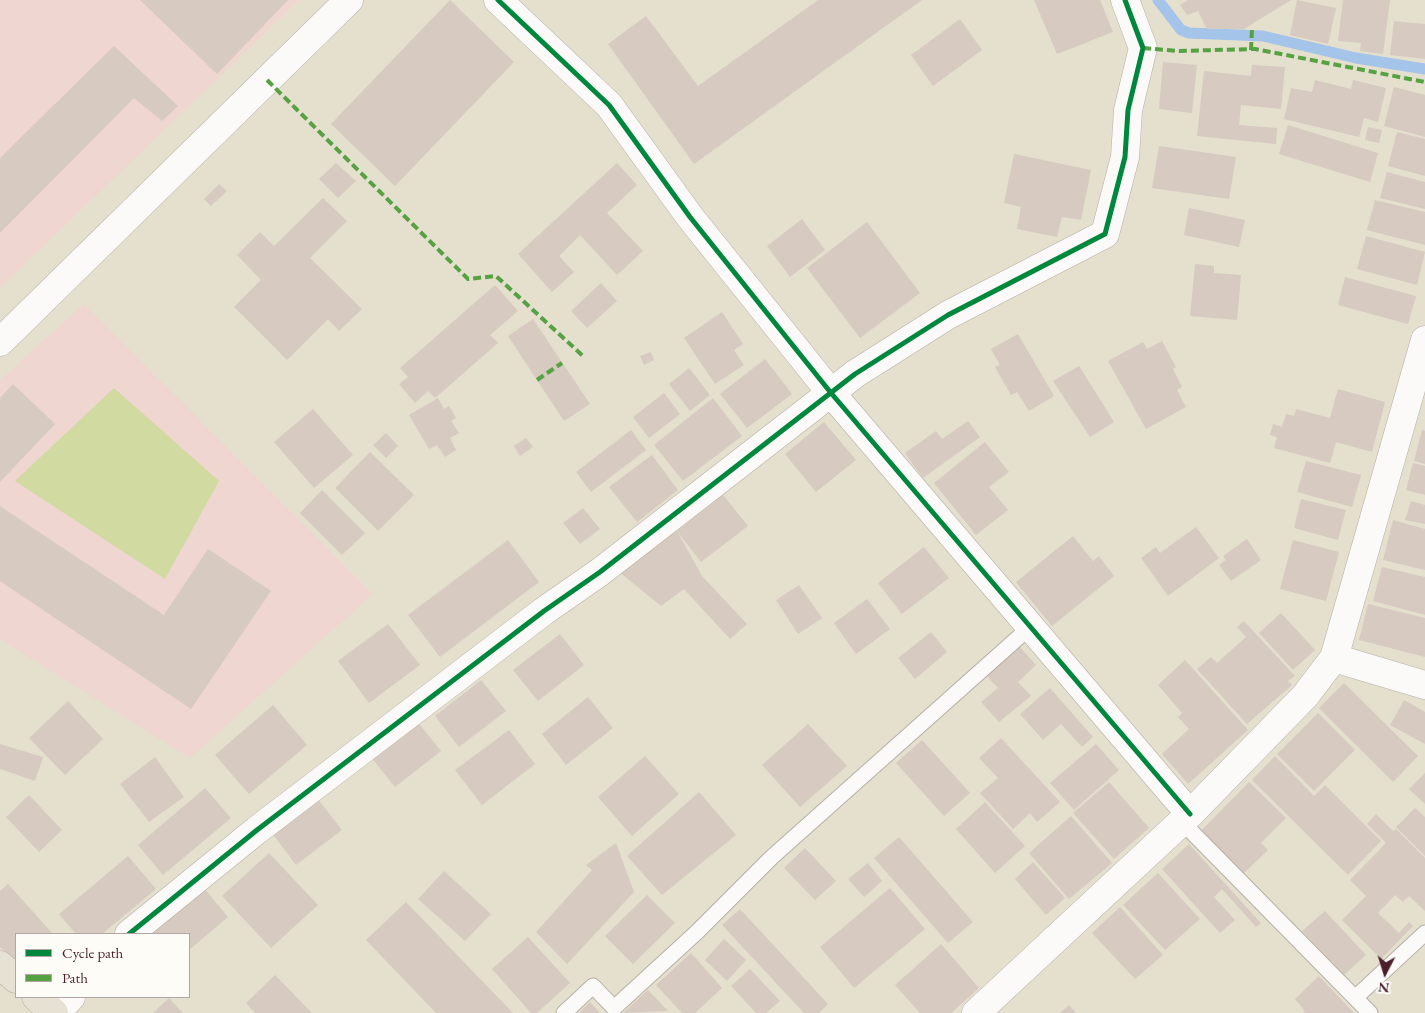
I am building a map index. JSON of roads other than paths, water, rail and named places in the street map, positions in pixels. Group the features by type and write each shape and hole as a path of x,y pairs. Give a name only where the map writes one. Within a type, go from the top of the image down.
{"main road":[{"path":"0,965 15,978"},
{"path":"37,998 55,1013"}],"street":[{"path":"0,342 349,0"},
{"path":"498,0 609,105 690,218 831,393 1186,818"},
{"path":"130,933 257,830 544,611 600,572 855,374 948,315 1105,234 1125,157 1128,110 1143,48 1125,0"},
{"path":"976,1013 1186,818 1305,696 1334,658 1425,340"},
{"path":"1334,658 1425,685"},
{"path":"55,1013 70,998"}],"lane":[{"path":"564,1013 593,986 614,1008 823,811 1029,628"},
{"path":"1186,818 1370,1013"},
{"path":"1356,997 1425,933"}],"waterway":[{"path":"1158,0 1181,30 1189,33 1263,36 1356,58 1425,69"}]}
